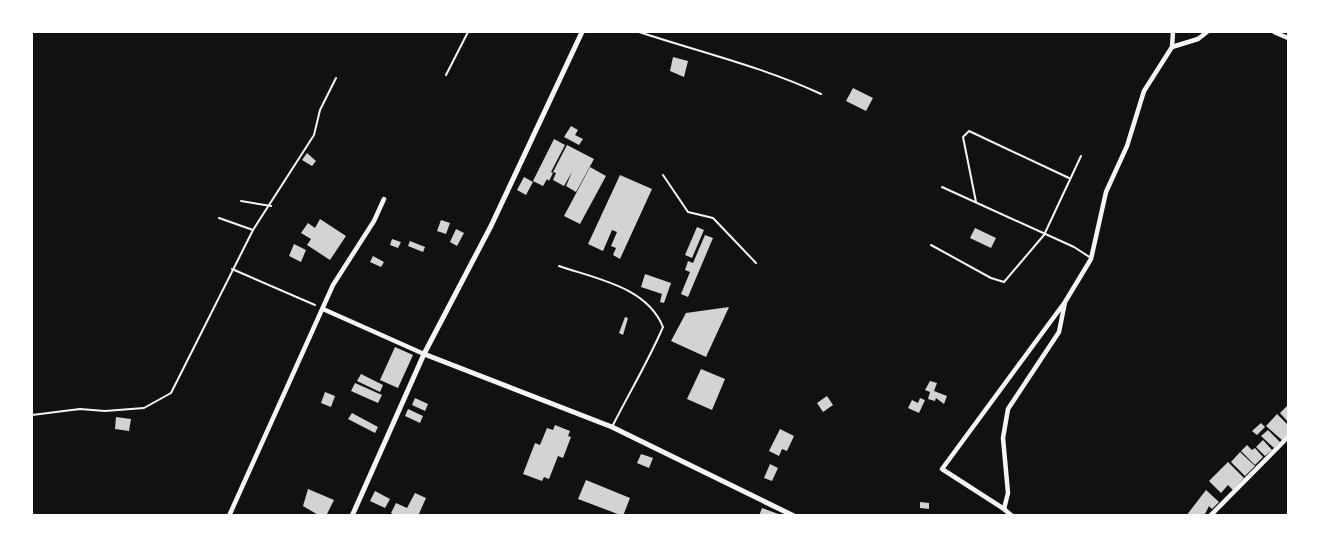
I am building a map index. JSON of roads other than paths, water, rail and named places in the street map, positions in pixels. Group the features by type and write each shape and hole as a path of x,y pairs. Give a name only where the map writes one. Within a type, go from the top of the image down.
{"street":[{"path":"352,516 424,354 491,226 582,32"},
{"path":"1012,516 942,469 1065,302 1091,259 1106,192 1127,146 1144,92 1172,47 1173,32"},
{"path":"1172,47 1198,39 1207,32"},
{"path":"1274,32 1288,38"},
{"path":"229,516 333,285 374,220 384,199"},
{"path":"1004,509 1008,493 1004,420 1008,409 1059,333 1065,302"},
{"path":"323,309 424,354 612,427 794,516"},
{"path":"1210,516 1288,437"}],"lane":[{"path":"446,75 468,32"},
{"path":"639,32 735,63 776,73 821,94"},
{"path":"976,202 963,137 969,131 1069,178"},
{"path":"931,245 991,278 1004,282 1044,235 1081,156"},
{"path":"942,187 1074,247 1091,259"},
{"path":"559,266 614,285 646,300 657,311 663,327 647,366 633,384 612,427"}]}
